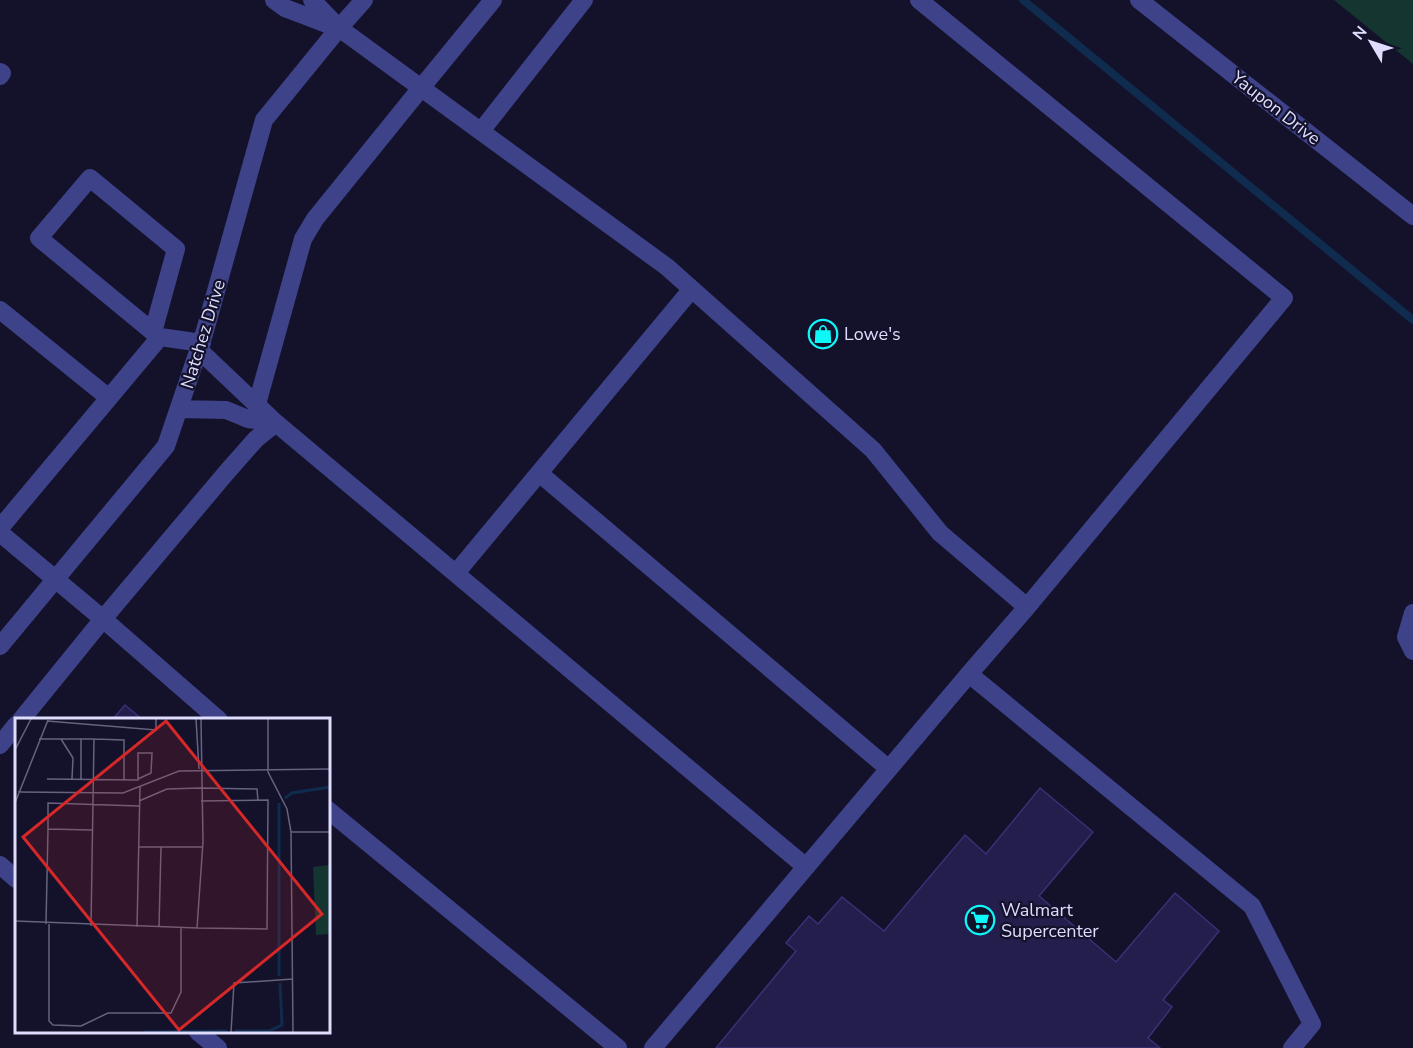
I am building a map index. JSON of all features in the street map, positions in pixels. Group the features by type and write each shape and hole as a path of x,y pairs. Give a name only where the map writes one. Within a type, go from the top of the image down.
{"street":[{"path":"274,0 285,9 339,28"},
{"path":"312,0 339,28 667,267 873,450 940,533 1027,607"},
{"name":"Natchez Drive","path":"0,646 166,446 200,346 264,120 364,0"},
{"path":"257,404 303,239 315,219 494,0"},
{"path":"481,131 584,0"},
{"path":"653,1048 1027,607 1284,297 919,0"},
{"name":"Yaupon Drive","path":"1139,0 1413,216"},
{"path":"0,528 109,398 156,335 176,249 90,178 39,238 156,335 200,346 276,423 806,867"},
{"path":"456,573 691,290"},
{"path":"0,309 109,398"},
{"path":"179,409 226,410 248,419 276,423"},
{"path":"23,718 103,619 256,439 276,423"},
{"path":"539,473 889,769"},
{"path":"0,533 103,619 215,718"},
{"path":"1413,613 1406,637 1413,651"},
{"path":"969,674 1252,906 1312,1024 1292,1048"},
{"path":"0,745 15,726"},
{"path":"330,812 618,1048"},
{"path":"0,865 15,878"},
{"path":"199,1033 218,1048"}],"green space":[{"path":"1334,0 1413,0 1413,64"}],"building":[{"path":"125,705 141,718 114,718"},
{"name":"Walmart Supercenter","path":"1040,788 1093,832 1039,896 1116,962 1175,893 1219,931 1163,1000 1172,1007 1148,1038 1160,1048 716,1048 796,951 786,943 809,916 818,924 842,897 884,931 965,835 986,854"}],"waterway":[{"path":"1023,0 1413,320"}],"place":[{"name":"Lowe's","path":"823,334"},
{"name":"Walmart Supercenter","path":"980,920"}]}
